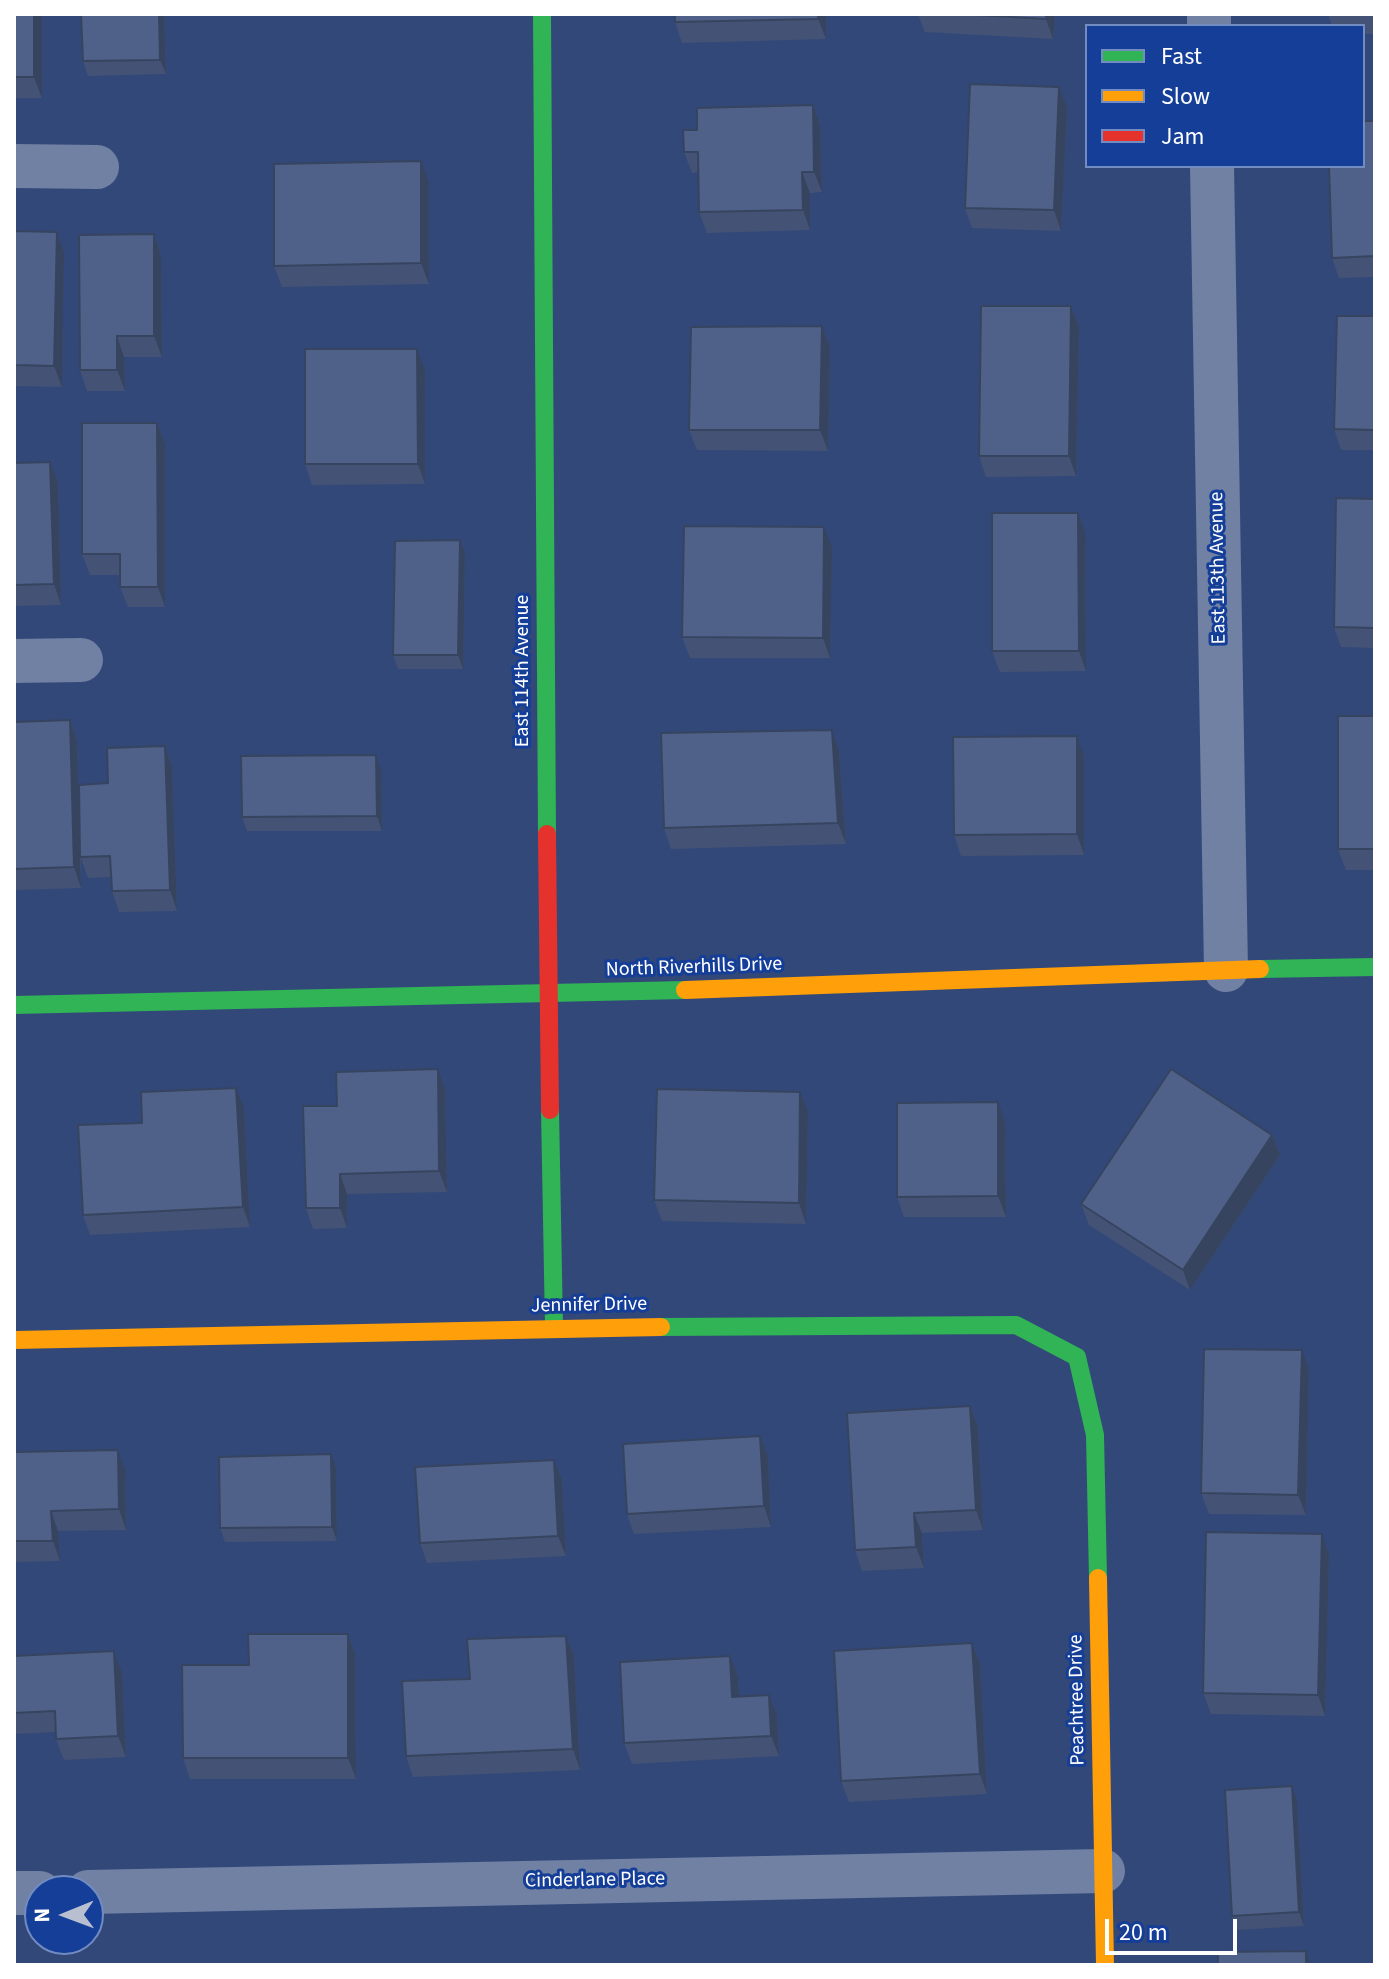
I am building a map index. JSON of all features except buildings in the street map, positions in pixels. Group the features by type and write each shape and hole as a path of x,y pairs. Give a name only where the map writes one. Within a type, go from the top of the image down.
{"street":[{"name":"East 114th Avenue","path":"542,14 548,995 554,1327"},
{"path":"14,166 97,167"},
{"name":"East 113th Avenue","path":"1212,168 1226,970"},
{"path":"14,661 81,660"},
{"name":"North Riverhills Drive","path":"14,1005 548,995 1375,967"},
{"name":"Jennifer Drive","path":"14,1340 554,1327 1016,1325 1077,1357 1095,1435"},
{"name":"Peachtree Drive","path":"1095,1435 1105,1965"},
{"name":"Cinderlane Place","path":"104,1892 1103,1871"}],"traffic: fast":[{"path":"542,14 547,834"},
{"path":"1260,969 1375,967"},
{"path":"14,1005 685,990"},
{"path":"550,1110 554,1327"},
{"path":"661,1327 1016,1325 1077,1357 1095,1435 1098,1578"}],"traffic: slow":[{"path":"685,990 1260,969"},
{"path":"14,1340 661,1327"},
{"path":"1098,1578 1105,1965"}],"traffic: jam":[{"path":"547,834 550,1110"}]}
